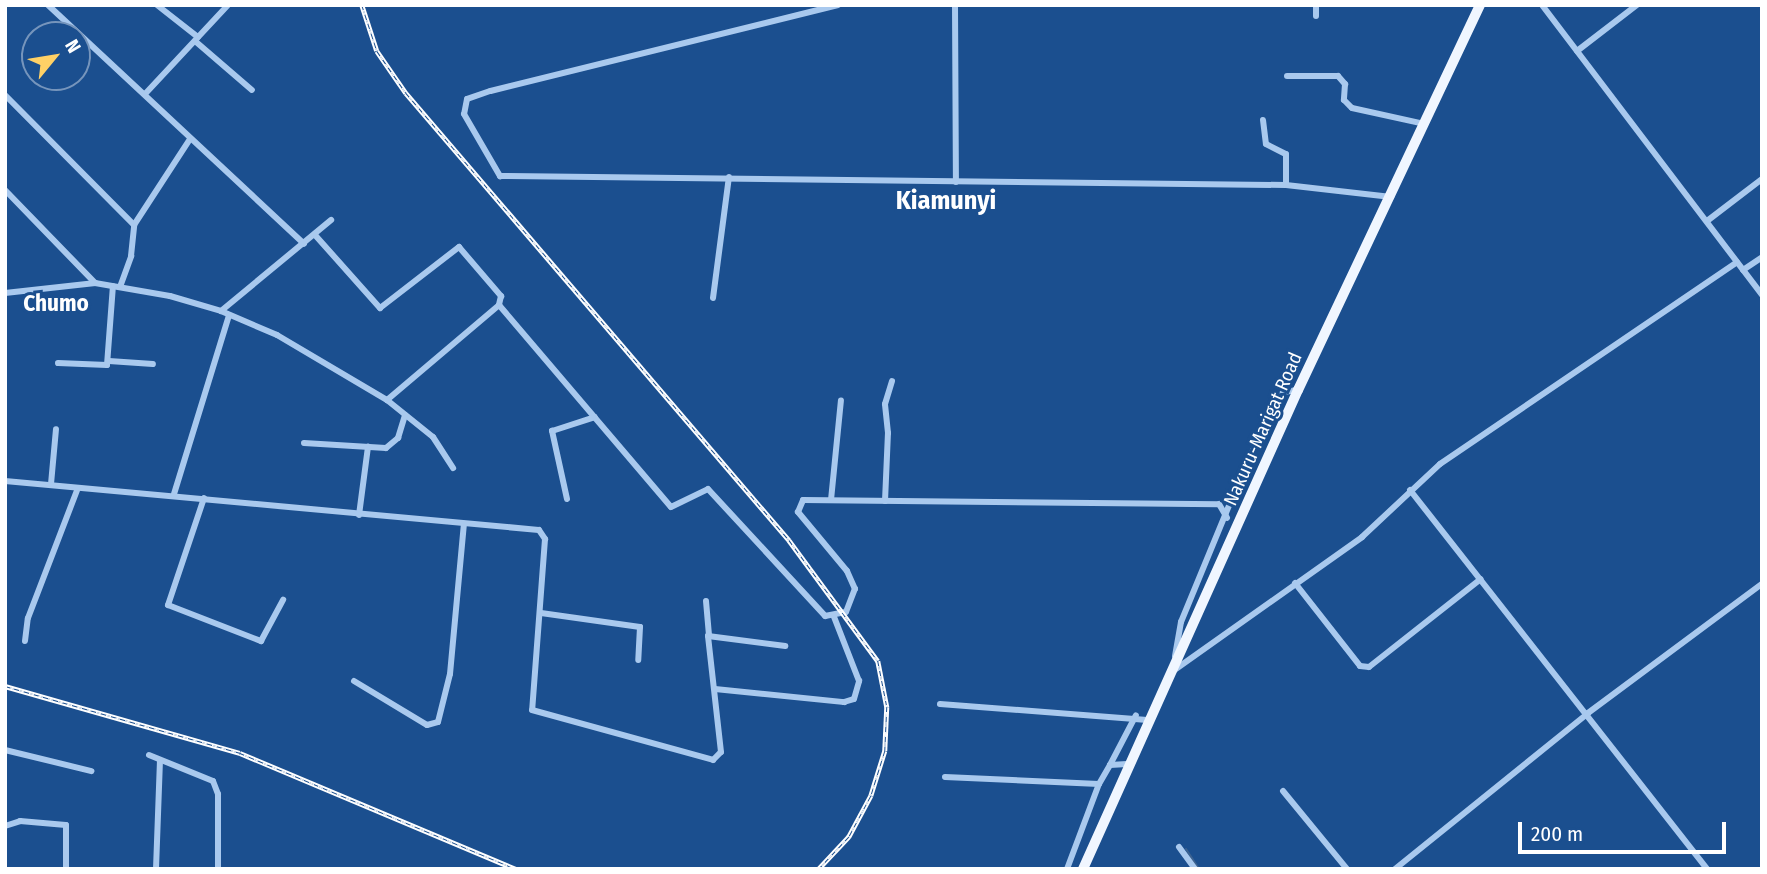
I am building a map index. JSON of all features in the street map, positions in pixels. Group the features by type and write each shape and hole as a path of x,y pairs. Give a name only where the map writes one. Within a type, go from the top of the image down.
{"main road":[{"name":"Nakuru-Marigat Road","path":"1083,869 1127,764 1298,390 1392,197 1480,5"}],"street":[{"path":"48,5 304,244"},
{"path":"157,5 252,90"},
{"path":"145,94 228,5"},
{"path":"838,5 821,7 490,91 464,103 468,126 500,176 1286,185 1392,197"},
{"path":"955,5 956,182"},
{"path":"1316,5 1316,16"},
{"path":"1542,5 1762,295"},
{"path":"1577,51 1637,5"},
{"path":"1287,76 1338,76 1345,84 1346,104 1352,108 1426,124"},
{"path":"5,95 134,225"},
{"path":"1263,120 1266,144 1286,154 1286,185"},
{"path":"58,363 103,367 109,361 117,286 133,248 134,225 190,139"},
{"path":"713,298 729,177"},
{"path":"1707,221 1762,179"},
{"path":"5,190 95,283"},
{"path":"221,311 331,220"},
{"path":"315,235 380,308 459,247 501,296 499,305 387,400"},
{"path":"1743,270 1762,257"},
{"path":"1169,674 1362,537 1410,490 1451,456 1737,262"},
{"path":"5,293 95,283 221,311 277,335 387,400 433,437 453,468"},
{"path":"499,305 671,507 708,489 816,611 834,617 850,608 855,589 847,571 798,512 803,500 1231,503"},
{"path":"174,494 229,315"},
{"path":"109,361 153,364"},
{"path":"885,501 888,433 885,404 892,381"},
{"path":"1175,662 1181,622 1227,518 1231,503 1283,392 1298,390"},
{"path":"831,500 841,400"},
{"path":"304,443 368,447 393,444 405,415"},
{"path":"567,499 552,431 595,417"},
{"path":"51,484 56,429"},
{"path":"359,514 368,447"},
{"path":"5,481 174,494 539,530 543,535 541,613 531,702 535,713 714,760 721,752 706,601"},
{"path":"25,641 28,618 78,488"},
{"path":"1410,490 1588,713 1707,869"},
{"path":"204,498 168,605 261,641 283,600"},
{"path":"1219,503 1227,518"},
{"path":"354,681 427,725 438,722 450,674 464,524"},
{"path":"1295,583 1360,666 1369,667 1481,579"},
{"path":"1395,869 1588,713 1762,584"},
{"path":"541,613 640,627 638,660"},
{"path":"715,689 844,702 854,698 858,692 856,670 834,617"},
{"path":"709,636 785,646"},
{"path":"940,704 1136,715 1147,720"},
{"path":"1067,869 1099,784 1136,715"},
{"path":"5,750 91,771"},
{"path":"149,755 213,781 218,794 218,869"},
{"path":"156,869 160,761"},
{"path":"1111,765 1127,764"},
{"path":"945,777 1099,784"},
{"path":"1283,791 1347,869"},
{"path":"5,825 19,821 66,825 66,869"},
{"path":"1180,847 1195,869"}],"waterway":[{"path":"1186,849 1199,869"}],"railway":[{"path":"362,5 377,51 406,93 789,540 878,661 887,707 885,751 871,796 849,837 819,869"},
{"path":"5,686 240,753 516,869"}],"district":[{"name":"Kiamunyi","path":"946,201"},
{"name":"Chumo","path":"56,303"}]}
